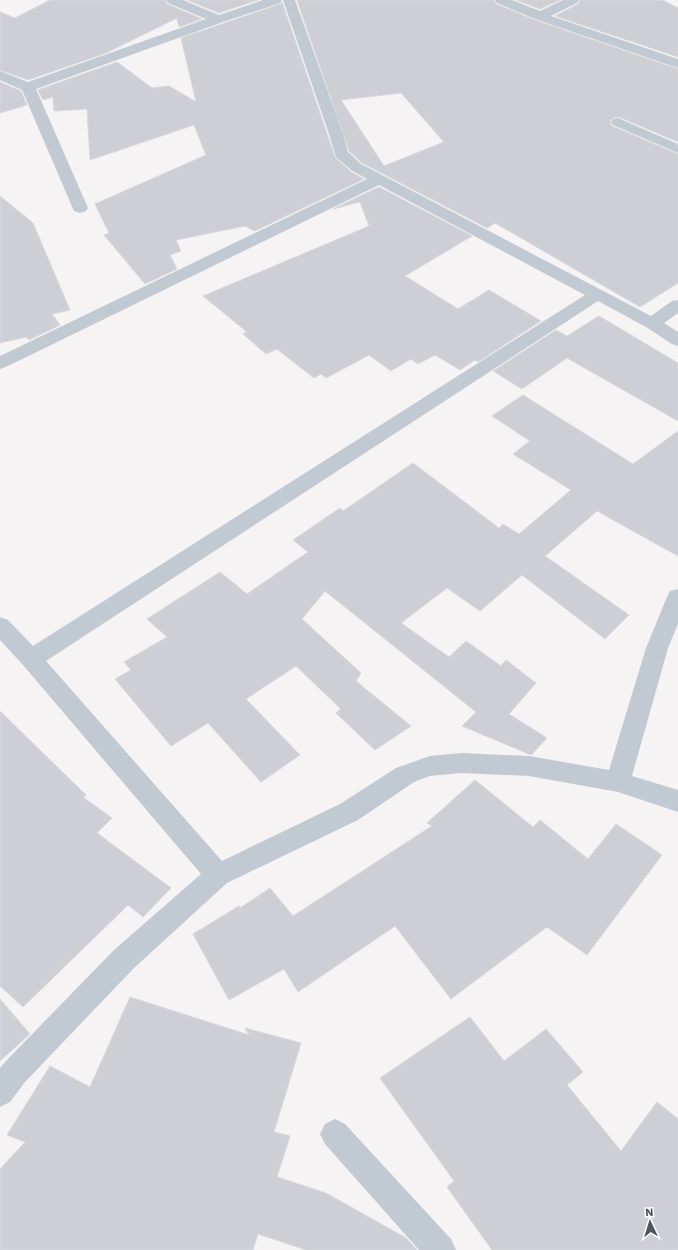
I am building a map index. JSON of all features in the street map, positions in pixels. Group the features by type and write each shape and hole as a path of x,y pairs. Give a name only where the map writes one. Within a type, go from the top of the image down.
{"street":[{"path":"172,0 218,19"},
{"path":"0,75 28,87 218,19 276,0"},
{"path":"289,0 336,134 341,154 356,167 596,295 652,323 678,340"},
{"path":"501,0 540,16 678,64"},
{"path":"540,16 573,0"},
{"path":"28,87 80,208"},
{"path":"618,122 678,149"},
{"path":"0,363 379,179"},
{"path":"30,659 596,295"},
{"path":"652,323 678,305"},
{"path":"618,782 657,648 678,597"},
{"path":"0,626 218,874"},
{"path":"0,1092 15,1072 124,959 218,874 350,812 405,775 430,766 460,763 529,766 618,782 678,801"},
{"path":"335,1134 440,1250"}],"building":[{"path":"50,0 165,0 167,4 202,19 179,27 177,18 106,53 28,80 0,70 0,12 15,18"},
{"path":"187,0 258,0 219,13"},
{"path":"297,0 494,0 496,4 535,20 678,69 678,142 619,117 613,118 610,121 612,126 678,154 678,283 640,307 495,223 487,228 362,163 349,151","holes":["401,93 444,142 384,166 341,100"]},
{"path":"516,0 560,0 540,9"},
{"path":"580,0 663,0 678,8 678,57 555,16 578,4"},
{"path":"282,2 335,157 350,171 364,179 254,231 245,226 176,240 181,251 170,255 177,269 145,284 104,235 109,233 95,204 206,155 194,125 90,160 87,109 54,111 53,97 43,100 38,90 117,62 152,88 169,86 196,102 181,38 280,4"},
{"path":"0,82 21,91 27,105 0,113"},
{"path":"379,187 472,236 405,276 458,309 489,290 541,321 478,362 475,360 460,370 435,355 418,364 411,359 391,371 369,355 326,378 321,374 314,378 277,349 266,354 243,334 247,332 203,296 369,226 360,202 333,209"},
{"path":"0,196 33,223 70,310 52,314 60,325 29,340 26,337 0,343"},
{"path":"599,316 678,363 678,421 567,358 522,389 493,371 556,330 567,336"},
{"path":"523,395 633,464 678,431 678,556 597,511 545,556 629,615 605,639 522,575 480,611 447,588 401,623 449,657 466,641 501,666 506,660 536,683 509,714 547,738 531,755 462,726 476,712 325,591 302,619 361,673 356,681 411,726 375,750 336,713 341,709 296,666 246,699 300,755 261,782 208,723 171,746 115,679 131,670 124,662 167,637 147,619 220,572 247,594 308,552 293,540 340,508 343,511 413,463 499,528 503,524 519,534 571,490 513,454 530,441 492,416"},
{"path":"0,711 86,795 83,797 112,818 97,833 171,888 143,917 128,905 23,1007 0,986"},
{"path":"475,780 533,827 540,820 588,859 616,824 662,855 587,955 547,927 451,999 395,926 298,992 284,969 229,1000 193,934 239,906 240,908 270,888 293,916 432,826 427,823"},
{"path":"130,997 249,1035 245,1028 301,1043 274,1132 290,1136 277,1177 326,1193 406,1238 417,1250 306,1250 258,1234 253,1250 0,1250 0,1169 25,1142 7,1135 50,1066 90,1087"},
{"path":"0,999 30,1034 0,1061"},
{"path":"470,1017 504,1061 546,1029 583,1072 567,1085 621,1151 657,1102 678,1119 678,1250 492,1250 447,1187 454,1181 380,1078"}]}
